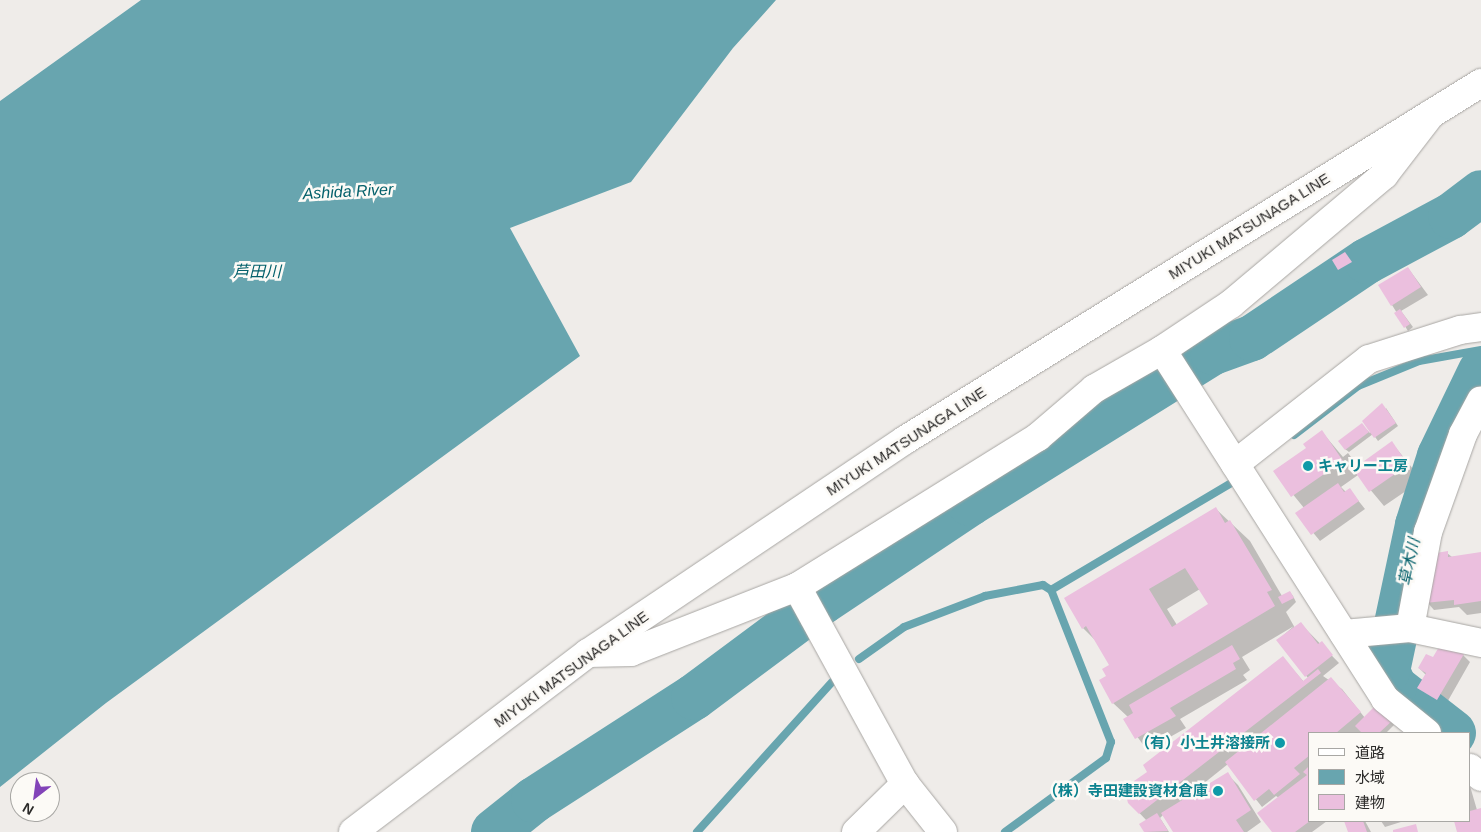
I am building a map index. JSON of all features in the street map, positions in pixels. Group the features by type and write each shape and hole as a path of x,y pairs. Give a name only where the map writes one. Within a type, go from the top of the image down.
{"street":[{"name":"MIYUKI MATSUNAGA LINE","path":"354,832 588,653 905,440 1481,83"},
{"path":"588,653 632,652 800,594 1038,437 1094,389 1172,367 1231,304 1384,175 1433,111"},
{"path":"1240,473 1369,359 1460,330 1481,327"},
{"path":"1172,367 1385,699 1426,732"},
{"path":"1398,628 1428,532 1463,434 1481,400"},
{"path":"800,594 904,784 943,832"},
{"path":"1344,634 1398,628 1481,643"},
{"path":"1471,769 1481,778"},
{"path":"856,832 904,784"}],"water":[{"name":"芦田川","path":"141,0 776,0 733,48 631,182 510,228 580,356 106,703 19,772 10,772 10,779 0,787 0,101"}],"building":[{"path":"1345,252 1352,262 1338,270 1332,260"},
{"path":"1408,267 1421,287 1391,306 1378,285"},
{"path":"1400,309 1410,324 1404,328 1394,313"},
{"path":"1382,403 1396,423 1374,438 1362,421"},
{"path":"1362,423 1369,432 1345,450 1338,441"},
{"name":"キャリー工房","path":"1322,430 1343,461 1291,497 1273,471 1306,448 1303,444"},
{"path":"1392,441 1408,465 1369,492 1353,469"},
{"path":"1338,483 1344,492 1350,488 1359,501 1311,535 1295,513"},
{"path":"1216,507 1225,523 1230,520 1272,590 1267,592 1275,606 1112,704 1099,680 1106,676 1102,669 1109,665 1086,626 1082,629 1064,598","holes":["1185,568 1208,604 1172,627 1149,589"]},
{"path":"1448,551 1448,557 1481,552 1481,601 1454,605 1454,600 1425,603 1436,553"},
{"path":"1290,591 1294,598 1282,604 1278,597"},
{"path":"1301,622 1318,644 1322,641 1333,655 1305,677 1276,640"},
{"path":"1442,642 1464,654 1437,700 1417,688 1426,673 1418,668 1426,654 1433,657"},
{"path":"1232,645 1240,659 1233,663 1236,669 1170,708 1176,716 1135,739 1123,719 1133,713 1129,705"},
{"path":"1283,656 1303,681 1318,669 1321,673 1139,814 1128,803 1124,788 1147,772 1143,765"},
{"name":"（有）小土井溶接所","path":"1331,677 1361,712 1337,732 1308,732 1308,757 1294,768 1300,774 1274,795 1269,789 1254,801 1225,762"},
{"path":"1376,705 1392,721 1380,732 1361,732 1355,726"},
{"path":"1308,767 1309,822 1295,832 1272,832 1257,813 1307,775 1303,772"},
{"name":"（株）寺田建設資材倉庫","path":"1228,772 1251,810 1236,820 1244,832 1173,832 1161,813"},
{"path":"1481,808 1481,832 1457,832 1454,822 1471,822 1471,811"},
{"path":"1157,813 1168,831 1144,832 1139,824"},
{"path":"1344,822 1363,822 1367,832 1348,832"},
{"path":"1416,824 1418,832 1393,832 1393,830"}],"waterway":[{"path":"494,832 534,800 694,697 823,601 970,503 1213,352 1252,338 1367,261 1451,216 1481,193"},
{"path":"1294,435 1358,386 1419,361 1481,350"},
{"name":"草木川","path":"1452,732 1394,687 1387,671 1418,525 1440,456 1481,371"},
{"path":"859,659 904,627 985,596 1043,585 1051,590 1238,479"},
{"path":"1005,832 1106,758 1111,742 1051,590"},
{"path":"697,832 832,682"}],"place":[{"name":"キャリー工房","path":"1308,466"},
{"name":"（有）小土井溶接所","path":"1280,743"},
{"name":"（株）寺田建設資材倉庫","path":"1218,791"}],"water label":[{"name":"Ashida River","path":"348,192"}]}
